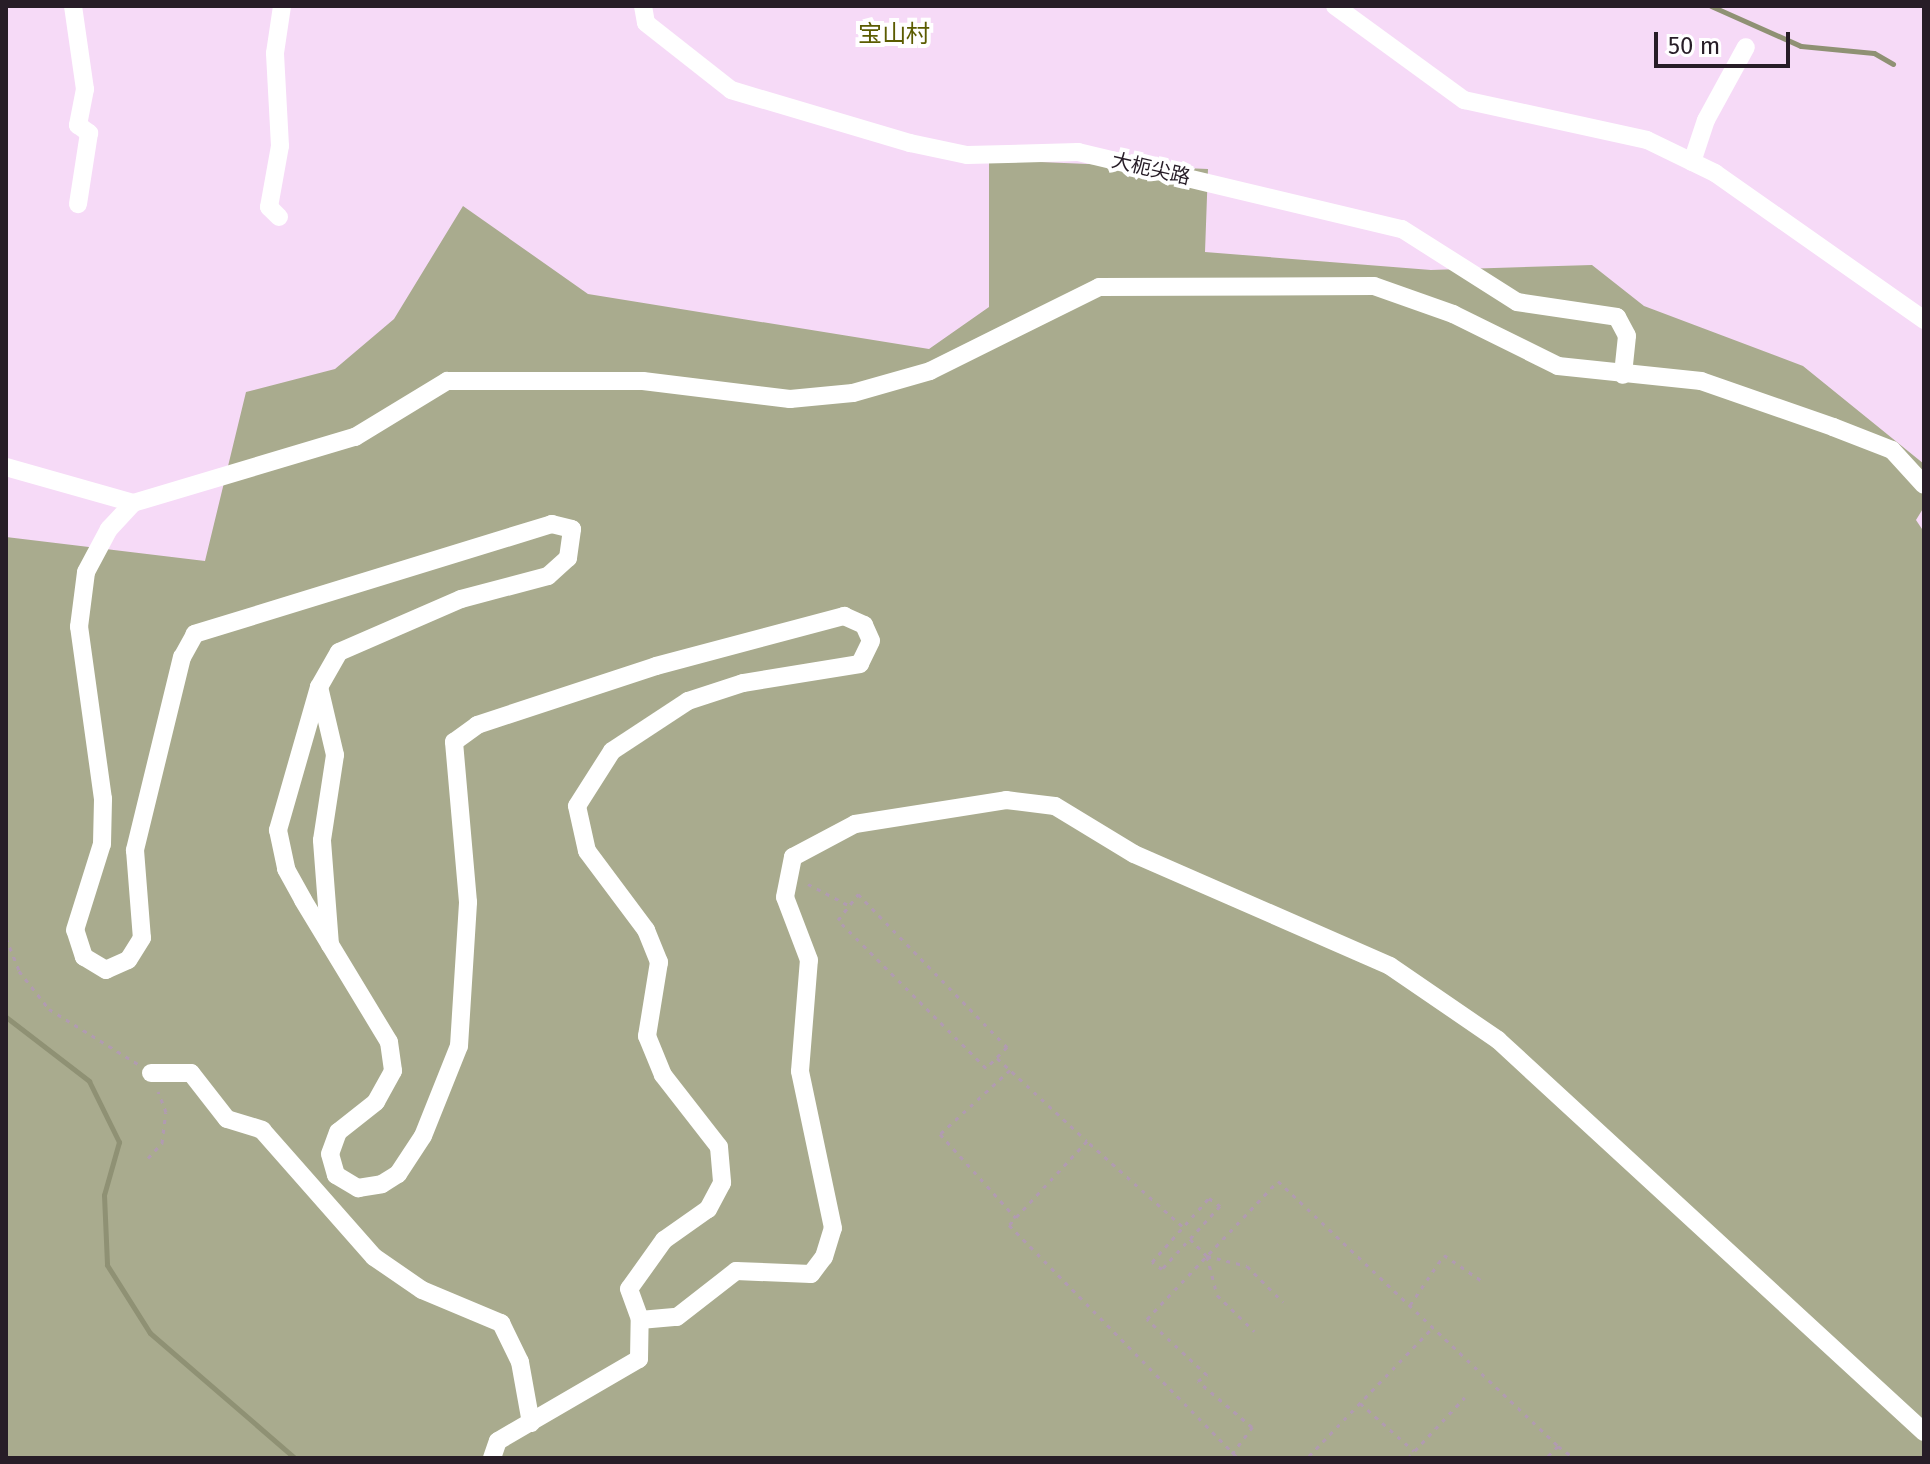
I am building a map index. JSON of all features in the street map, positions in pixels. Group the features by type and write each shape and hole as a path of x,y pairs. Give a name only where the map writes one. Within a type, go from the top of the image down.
{"street":[{"path":"73,6 85,89 78,125 89,133 78,204"},
{"path":"279,217 269,207 280,146 275,53 282,6"},
{"name":"大枙尖路","path":"643,6 646,23 731,90 910,143 967,155 1078,152 1402,229 1517,302 1617,317 1627,336 1623,375"},
{"path":"1335,6 1464,100 1597,126 1692,162 1919,317 1924,296"},
{"path":"1692,162 1706,120 1746,47"},
{"path":"492,1458 498,1441 639,1359 640,1320 629,1289 664,1240 708,1209 722,1183 719,1147 663,1075 647,1036 659,962 646,930 587,851 577,806 612,751 650,722 743,683 860,664 871,641 864,625 844,616 656,666 477,725 454,742 468,902 459,1046 423,1136 398,1174 382,1184 358,1188 336,1175 330,1154 338,1132 376,1102 393,1071 389,1042 286,869 278,830 319,687 339,652 461,599 548,576 568,558 572,529 552,524 195,634 182,657 135,850 142,938 128,960 106,970 84,957 75,930 102,844 103,799 79,627 86,572 109,529 133,503 355,437 447,381 643,381 777,399 853,393 930,371 1099,287 1374,286 1453,314 1558,366 1701,381 1833,427 1892,450 1924,485"},
{"path":"6,467 133,503"},
{"path":"319,687 335,755 322,840 330,945"},
{"path":"640,1320 677,1317 736,1271 811,1274 824,1257 833,1228 800,1071 809,960 785,897 793,857 855,824 1006,800 1055,806 1134,854 1390,966 1498,1040 1924,1432"},
{"path":"151,1073 191,1073 227,1119 262,1130 374,1257 422,1290 501,1323 520,1362 531,1423"}],"path":[{"path":"789,878 848,905"},
{"path":"858,894 1007,1047 986,1068 838,920 848,905 858,894"},
{"path":"6,938 19,971 49,1009 151,1073 166,1112 162,1143 148,1158"},
{"path":"997,1058 1182,1226"},
{"path":"1010,1070 940,1134 1016,1218"},
{"path":"1087,1141 1009,1225 1238,1458"},
{"path":"1232,1454 1252,1427 1198,1381 1207,1375 1147,1319 1278,1181 1574,1458"},
{"path":"1209,1198 1220,1206 1162,1269 1152,1262 1182,1226 1209,1198"},
{"path":"1190,1239 1207,1256 1217,1295 1254,1331"},
{"path":"1410,1305 1444,1255 1482,1281"},
{"path":"1207,1256 1247,1266 1283,1302"},
{"path":"1309,1456 1433,1327"},
{"path":"1408,1458 1465,1397"},
{"path":"1360,1403 1414,1452"},
{"path":"1546,1458 1558,1446"}],"green space":[{"path":"989,160 1208,169 1205,252 1431,270 1592,265 1644,306 1803,366 1924,464 1924,507 1916,520 1924,532 1924,1458 6,1458 6,537 205,561 246,392 335,369 394,319 463,206 588,294 929,349 989,307"}],"waterway":[{"path":"1711,6 1801,46 1874,53 1893,64"},
{"path":"6,1017 89,1081 119,1142 104,1195 107,1265 150,1333 295,1458"}],"district":[{"name":"宝山村","path":"894,35"}]}
